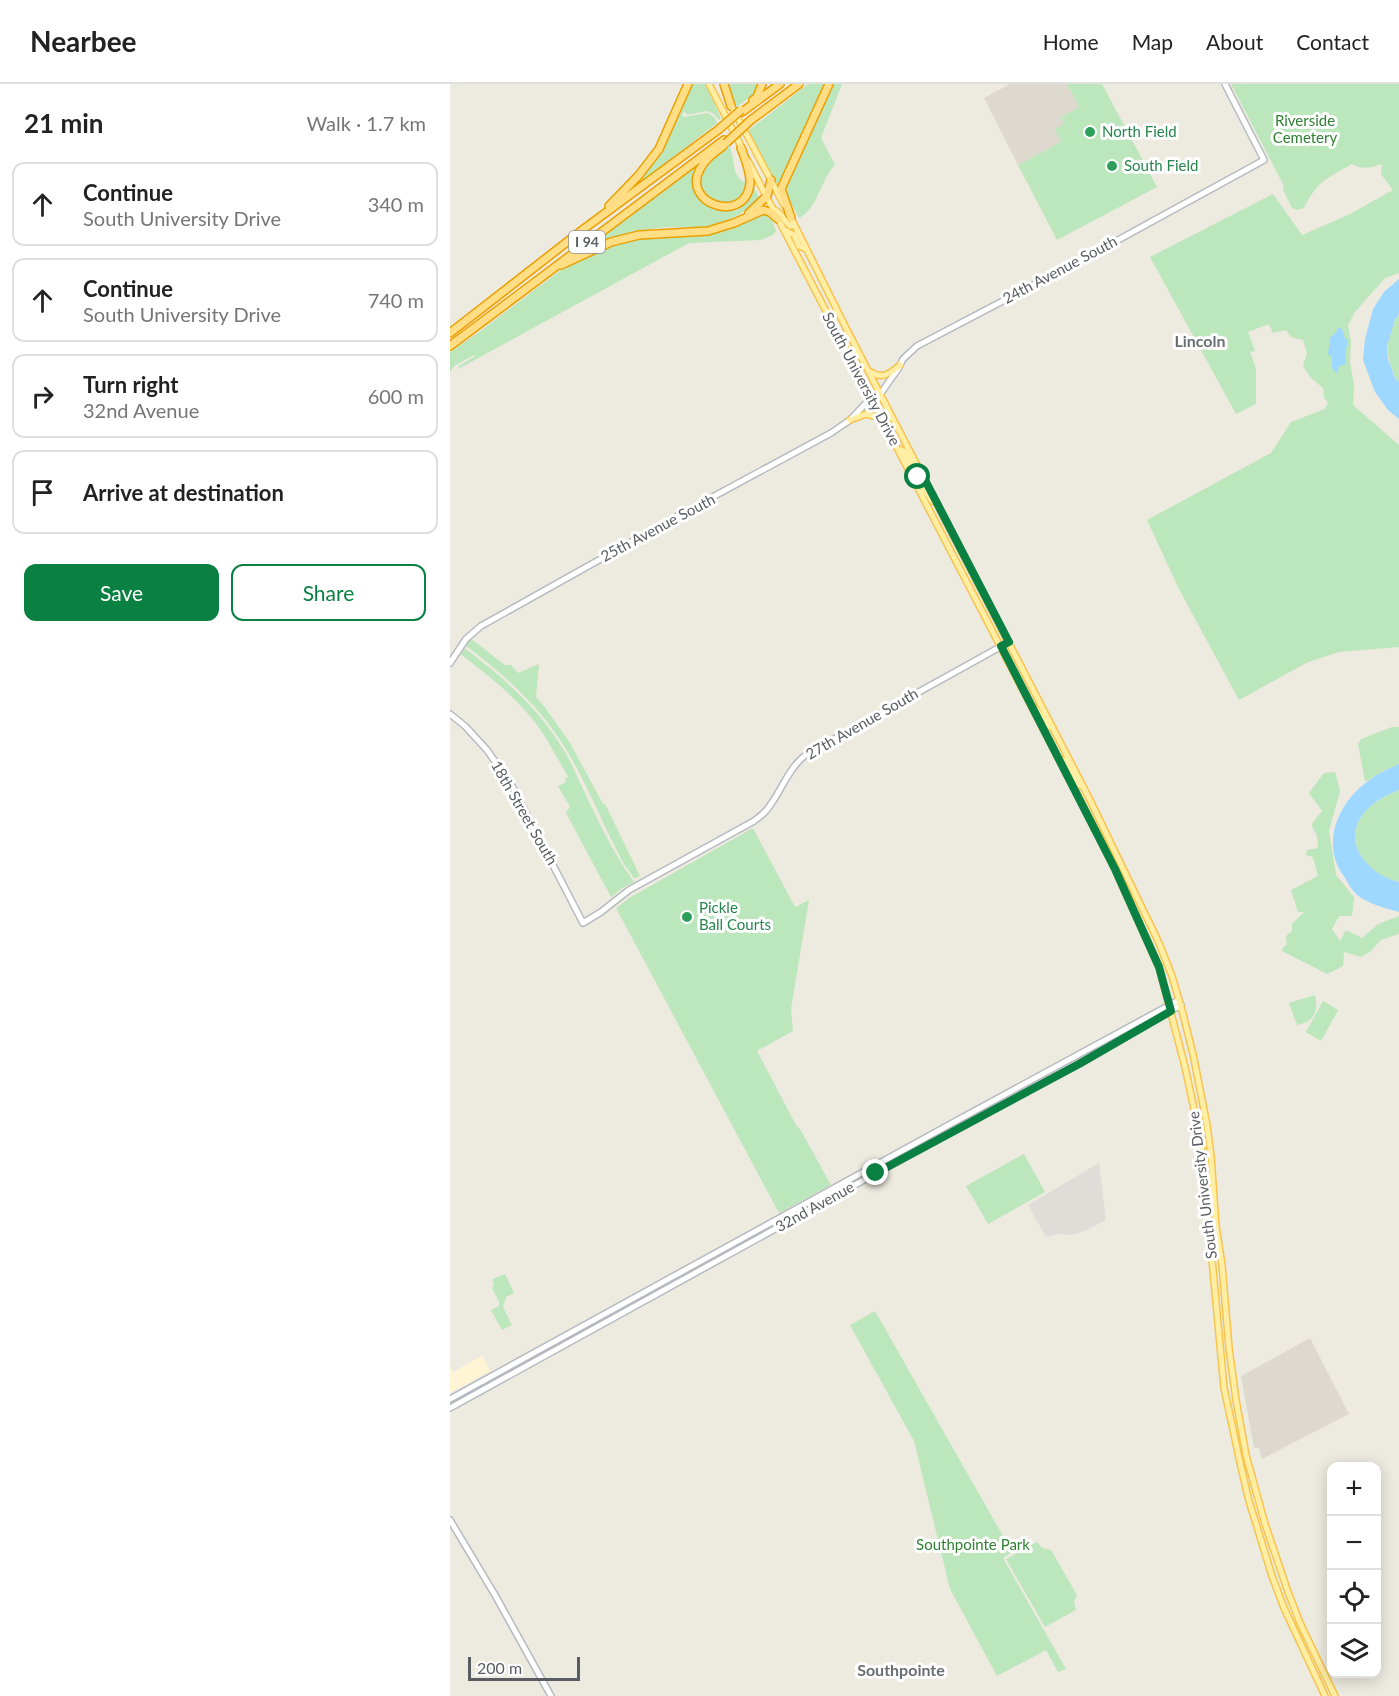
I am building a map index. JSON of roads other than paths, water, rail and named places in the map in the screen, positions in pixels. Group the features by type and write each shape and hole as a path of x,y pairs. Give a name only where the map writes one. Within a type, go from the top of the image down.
{"highway":[{"path":"585,228 639,175 659,148 688,84"},
{"path":"722,84 731,106"},
{"path":"742,111 757,97 762,84"},
{"name":"I 94","path":"450,333 585,228 780,84"},
{"name":"I 94","path":"450,346 548,271 725,142 799,84"},
{"path":"793,221 781,189 829,84"},
{"path":"725,142 705,161 697,174 698,187 705,200 712,204 726,208 743,199 748,191 749,170 741,148"},
{"path":"734,223 757,207 767,196 771,180"},
{"path":"548,271 600,246 626,238 653,233 708,231 734,223 763,210 770,212 778,219"}],"main road":[{"name":"South University Drive","path":"709,84 1060,760 1115,869 1159,967 1194,1104 1201,1141 1224,1388 1241,1467 1272,1576 1284,1608 1325,1696"},
{"name":"24th Avenue South","path":"872,399 880,393 910,351 924,341 1098,251 1264,160 1225,84"},
{"name":"South University Drive","path":"731,106 793,221 1084,788 1160,943 1180,1003 1207,1125 1229,1348 1244,1447 1265,1524 1288,1592 1305,1634 1335,1696"},
{"path":"773,209 781,212 790,226 793,221"},
{"path":"784,230 794,235 800,246 806,249"},
{"path":"868,369 882,376 893,372 900,365"},
{"name":"25th Avenue South","path":"450,663 466,639 481,626 831,434 872,399"},
{"path":"850,420 866,414 882,418"},
{"path":"898,448 904,451 918,477 924,478"},
{"path":"918,486 924,488 935,507 941,511"},
{"name":"27th Avenue South","path":"583,923 629,890 754,820 769,808 789,774 807,754 1009,642"},
{"path":"1030,704 1038,710 1046,724 1053,728"},
{"name":"18th Street South","path":"450,714 465,726 487,750 512,786 583,923"},
{"path":"1060,760 1065,760 1078,784 1084,788"},
{"name":"32nd Avenue","path":"450,1408 1079,1064 1180,1003"},
{"name":"32nd Avenue","path":"450,1399 956,1121 1170,1009"},
{"path":"450,1520 551,1696"}],"water":[{"path":"1399,279 1399,313 1387,346 1388,359 1395,378 1399,382 1399,419 1388,410 1375,392 1363,360 1365,339 1373,309 1384,292"},
{"path":"1339,327 1345,339 1348,340 1345,354 1346,364 1339,366 1337,374 1332,368 1332,357 1328,354 1330,338"},
{"path":"1399,764 1399,790 1378,800 1364,812 1356,828 1355,838 1362,858 1370,866 1399,882 1399,912 1371,903 1354,892 1337,863 1333,850 1333,837 1341,812 1357,791 1374,777"}],"place":[{"name":"North Field","path":"1090,132"},
{"name":"South Field","path":"1112,166"},
{"name":"Pickle Ball Courts","path":"687,917"}],"district":[{"name":"Lincoln","path":"1200,341"},
{"name":"Southpointe","path":"901,1670"}],"park label":[{"name":"Riverside Cemetery","path":"1305,130"},
{"name":"Southpointe Park","path":"973,1545"}]}
